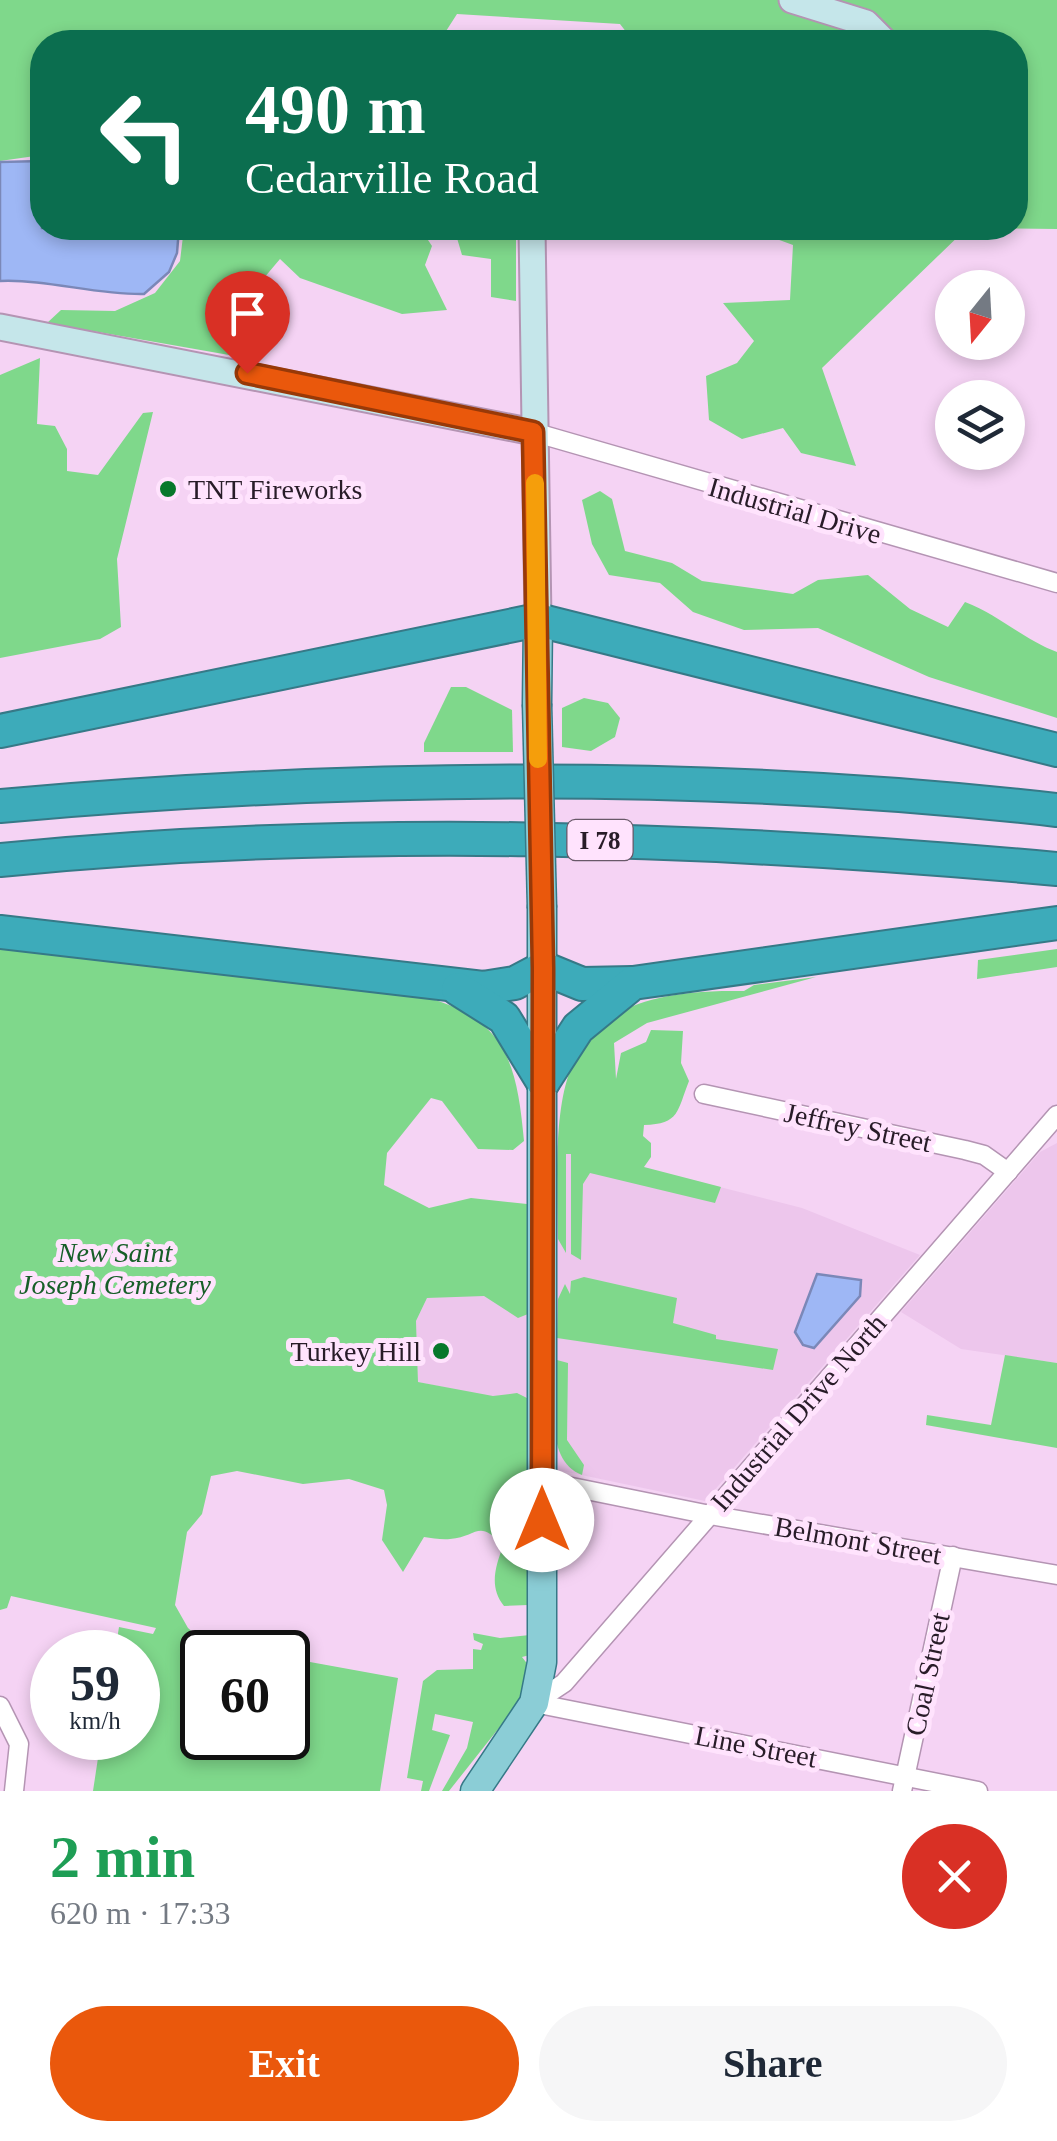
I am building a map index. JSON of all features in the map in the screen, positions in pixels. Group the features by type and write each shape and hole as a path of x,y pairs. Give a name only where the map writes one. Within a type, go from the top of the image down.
{"highway":[{"path":"0,731 538,620 1057,750"},
{"name":"I 78","path":"0,806 290,786 590,782 793,790 1057,810"},
{"name":"I 78","path":"0,860 142,846 296,838 490,838 856,851 1057,869"},
{"path":"0,932 500,988 543,968 582,984 633,984 1057,923"},
{"path":"444,984 501,1015 543,1082 578,1028 633,984"}],"main road":[{"path":"792,0 857,19 875,30"},
{"path":"476,1791 534,1703 542,1651 543,968 532,240"},
{"path":"0,327 533,432"}],"street":[{"name":"Industrial Drive","path":"533,432 1057,584"},
{"name":"Jeffrey Street","path":"704,1094 965,1150 984,1155 1008,1172"},
{"name":"Industrial Drive North","path":"534,1703 564,1683 1057,1116"},
{"name":"Belmont Street","path":"542,1481 710,1515 1057,1575"},
{"name":"Coal Street","path":"904,1783 953,1556"},
{"name":"Line Street","path":"534,1703 904,1783 978,1791"},
{"path":"0,1706 19,1744 14,1791"}],"shaded area":[{"path":"1057,1143 1057,1363 961,1349 901,1312 1040,1152"},
{"path":"551,1144 802,1208 920,1255 705,1501 553,1469 549,1416 493,1397 418,1382 416,1321 427,1298 549,1290"}],"green space":[{"path":"0,0 1057,0 1057,229 1028,229 1028,30 625,30 620,24 457,14 447,30 30,30 30,157 0,161"},
{"path":"183,240 428,240 432,246 425,265 447,310 402,314 300,278 280,259 219,331 250,350 257,360 47,323 61,310 115,311 155,293 180,261"},
{"path":"458,240 516,240 516,301 491,297 491,259 462,255"},
{"path":"779,240 955,240 822,368 856,466 801,453 783,428 742,439 709,420 706,376 737,363 754,341 723,303 790,300 793,245"},
{"path":"40,358 37,424 55,426 67,449 67,471 98,475 143,413 153,412 117,559 121,627 100,639 0,658 0,375"},
{"path":"600,491 612,499 625,551 672,563 702,581 793,594 818,580 868,575 910,609 948,627 965,602 977,607 1057,652 1057,718 929,677 818,628 744,630 693,612 660,583 609,575 592,544 582,500"},
{"path":"451,687 466,687 512,710 513,752 424,752 424,743"},
{"path":"584,698 608,703 620,718 615,737 591,751 562,747 562,708"},
{"name":"New Saint Joseph Cemetery","path":"0,945 424,997 474,1018 502,1048 511,1068 524,1141 513,1150 478,1149 442,1101 431,1098 387,1153 384,1185 429,1208 471,1198 527,1204 528,1314 518,1318 484,1296 427,1298 416,1321 418,1382 493,1396 517,1393 527,1398 528,1605 504,1606 499,1599 495,1577 503,1546 488,1533 478,1531 450,1539 424,1537 403,1572 382,1540 387,1505 384,1490 349,1479 303,1484 237,1471 211,1476 202,1514 187,1532 175,1605 190,1630 180,1630 180,1760 310,1760 310,1662 398,1678 380,1791 93,1791 98,1760 160,1760 160,1630 11,1596 7,1608 0,1610"},
{"path":"1057,949 1057,967 977,979 978,960"},
{"path":"816,977 647,1023 614,1043 616,1079 621,1053 646,1042 651,1030 683,1031 681,1063 689,1081 671,1119 644,1125 643,1136 651,1143 651,1157 644,1167 721,1187 715,1203 590,1173 583,1184 581,1260 571,1254 571,1154 566,1154 566,1253 558,1239 557,1183 564,1090 577,1055 599,1026 633,1006 680,994 744,991 754,985"},
{"path":"584,1277 677,1298 673,1323 716,1335 716,1339 778,1349 773,1370 557,1338 558,1299 565,1284 570,1294 571,1281"},
{"path":"1005,1355 1057,1363 1057,1448 926,1425 927,1415 991,1425"},
{"path":"557,1360 568,1363 567,1440 584,1465 582,1475 569,1467 557,1441"},
{"path":"473,1633 500,1638 530,1635 530,1655 522,1657 529,1666 521,1700 449,1791 442,1791 467,1748 473,1722 435,1714 432,1730 450,1735 429,1791 421,1791 423,1781 407,1778 423,1681 437,1670 473,1669 473,1649 481,1650 483,1644 474,1640"}],"water":[{"path":"30,161 30,240 178,240 169,272 144,294 0,281 0,162"},
{"path":"817,1274 861,1280 860,1296 814,1348 803,1345 795,1332"}],"slow traffic":[{"path":"535,483 538,759"}],"place":[{"name":"TNT Fireworks","path":"168,489"},
{"name":"Turkey Hill","path":"441,1351"}],"route":[{"path":"247,373 533,432 543,968 542,1520"}]}
